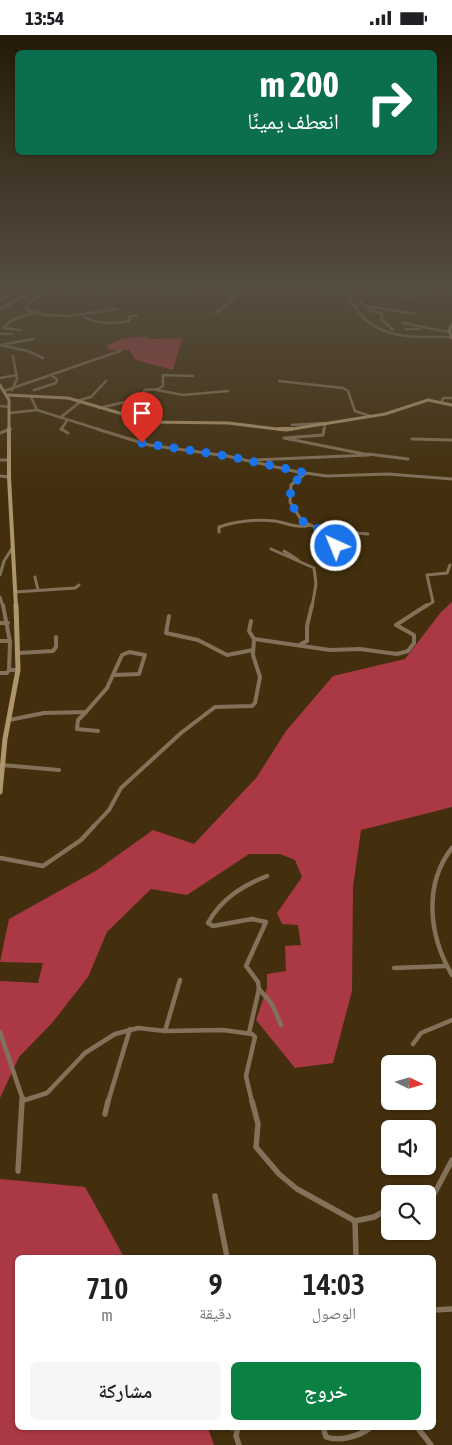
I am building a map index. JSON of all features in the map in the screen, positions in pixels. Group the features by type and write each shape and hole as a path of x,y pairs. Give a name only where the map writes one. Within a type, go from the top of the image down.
{"main road":[{"path":"4,391 17,397 58,397 78,401 155,422 222,422 286,430 370,417 396,411 424,401 442,401 452,405"},
{"path":"0,792 3,739 18,670 19,653 8,460 9,407 4,391"}],"street":[{"path":"36,355 43,358"},
{"path":"4,391 12,390 110,355"},
{"path":"12,390 16,383 17,375 13,356"},
{"path":"0,378 17,375"},
{"path":"98,408 123,401 138,400 145,390 163,386 163,375 193,376"},
{"path":"34,391 56,383 57,379 52,376"},
{"path":"61,417 78,401 91,397 106,381"},
{"path":"279,381 344,388 348,391 355,411 370,417"},
{"path":"152,389 183,395 228,391"},
{"path":"31,397 37,410"},
{"path":"442,401 443,398 452,398"},
{"path":"0,406 9,407"},
{"path":"9,413 37,410 149,445 250,460 306,473 339,476 388,474 452,479"},
{"path":"67,420 60,429 68,433"},
{"path":"292,425 327,424 323,435 284,438 368,454 408,459"},
{"path":"0,433 10,429"},
{"path":"412,439 452,440"},
{"path":"250,460 317,459 368,454"},
{"path":"0,460 8,460"},
{"path":"306,473 291,485 290,502 302,521 321,530 330,543 336,546 356,532 360,531 368,534"},
{"path":"0,477 9,477"},
{"path":"219,533 219,527 238,522 274,521 302,528 310,525"},
{"path":"0,575 4,561 14,545"},
{"path":"271,549 314,568 316,585 312,606 308,614 305,635 306,643 298,645"},
{"path":"284,551 299,561"},
{"path":"254,639 330,650 360,649 397,654 407,652 414,643 414,635 396,625 433,602 433,595 427,575 447,573 450,565"},
{"path":"35,577 38,590"},
{"path":"15,592 75,588 79,585"},
{"path":"0,597 8,623 9,670"},
{"path":"169,616 166,633 198,640 227,655 236,655 253,650"},
{"path":"0,858 42,866 81,841 109,810 121,788 166,745 195,722 215,707 252,706 256,703 260,677 253,650 254,639 249,631 251,621"},
{"path":"0,623 8,623"},
{"path":"19,653 52,651 56,647 56,637"},
{"path":"0,641 9,641"},
{"path":"98,731 77,729 78,721 107,688 114,675 115,667 123,654 131,652 145,655 139,674 114,675"},
{"path":"0,673 18,670"},
{"path":"8,720 44,713 86,712"},
{"path":"2,762 59,770"},
{"path":"452,848 439,866 432,893 433,912 446,966 452,975"},
{"path":"249,1033 259,989 257,981 246,966 266,923 252,919 213,926 208,923 216,910 240,888 267,876"},
{"path":"394,969 446,966"},
{"path":"165,1031 180,980"},
{"path":"259,989 272,1004 281,1025"},
{"path":"414,1044 421,1033 452,1020"},
{"path":"105,1115 118,1064 130,1029"},
{"path":"22,1097 26,1100 40,1097 57,1084 85,1053 115,1034 130,1029 165,1031 223,1030 249,1033 255,1037 246,1076 258,1124 256,1147 279,1173 297,1189 355,1221 374,1217 381,1213"},
{"path":"0,1032 22,1097 18,1171"},
{"path":"436,1190 452,1160"},
{"path":"215,1196 227,1255"},
{"path":"355,1221 356,1255"},
{"path":"436,1310 452,1309"},
{"path":"235,1430 239,1445"},
{"path":"324,1430 326,1437 332,1440 344,1439 364,1430"},
{"path":"419,1430 431,1445"}],"shaded area":[{"path":"132,355 177,355 173,370 136,360"},
{"path":"452,602 452,807 361,830 353,887 352,991 333,1063 295,1068 256,1020 267,988 267,974 286,971 285,946 301,945 298,925 282,924 277,913 302,877 295,860 280,854 249,854 187,895 151,889 107,932 88,977 52,1023 19,1057 0,1098 0,981 38,983 43,963 0,962 9,919 97,870 153,830 194,844 257,777 286,731 333,676 405,659 441,612"},
{"path":"0,1179 85,1187 123,1255 15,1255 15,1430 209,1430 214,1445 0,1445"}],"route":[{"path":"142,443 250,460 306,473 291,485 290,502 302,521 321,530 330,543 336,546"}]}
